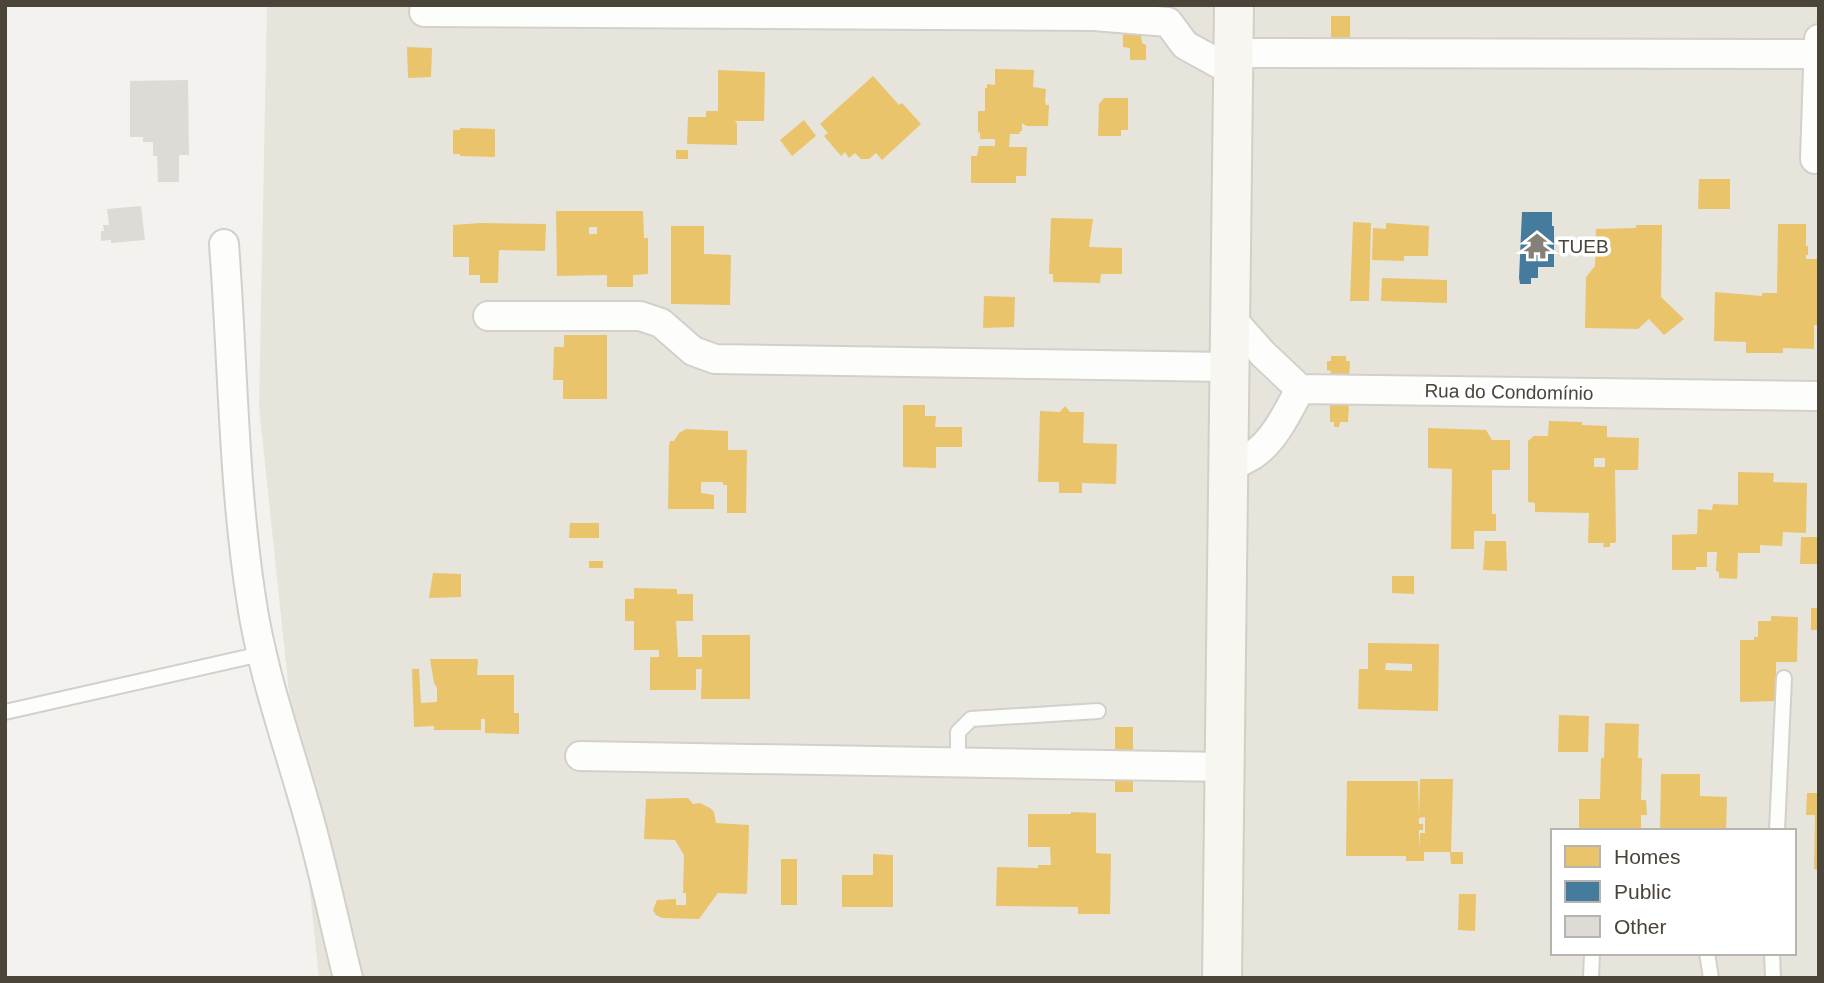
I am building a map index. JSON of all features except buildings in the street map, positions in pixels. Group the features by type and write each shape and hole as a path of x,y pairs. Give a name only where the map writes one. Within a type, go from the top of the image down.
{"street":[{"path":"1222,978 1234,5"},
{"path":"424,12 1094,16 1171,14 1185,45 1234,62 1818,54"},
{"path":"1815,159 1819,39"},
{"path":"224,244 235,467 251,598 261,654 319,855 348,978"},
{"path":"488,316 640,316 661,323 693,351 715,359 1228,367"},
{"path":"1227,468 1254,454 1264,444 1281,423 1300,389 1263,354 1230,317"},
{"name":"Rua do Condomínio","path":"1300,389 1819,396"},
{"path":"580,757 1226,766"}],"lane":[{"path":"5,712 261,654"},
{"path":"1777,829 1784,678"},
{"path":"958,762 958,732 971,719 1098,711"},
{"path":"1591,978 1592,955"},
{"path":"1707,955 1711,978"},
{"path":"1772,955 1773,978"}],"shaded area":[{"path":"267,5 1819,5 1819,978 319,978 259,407"}],"place":[{"name":"TUEB","path":"1537,246"}]}
